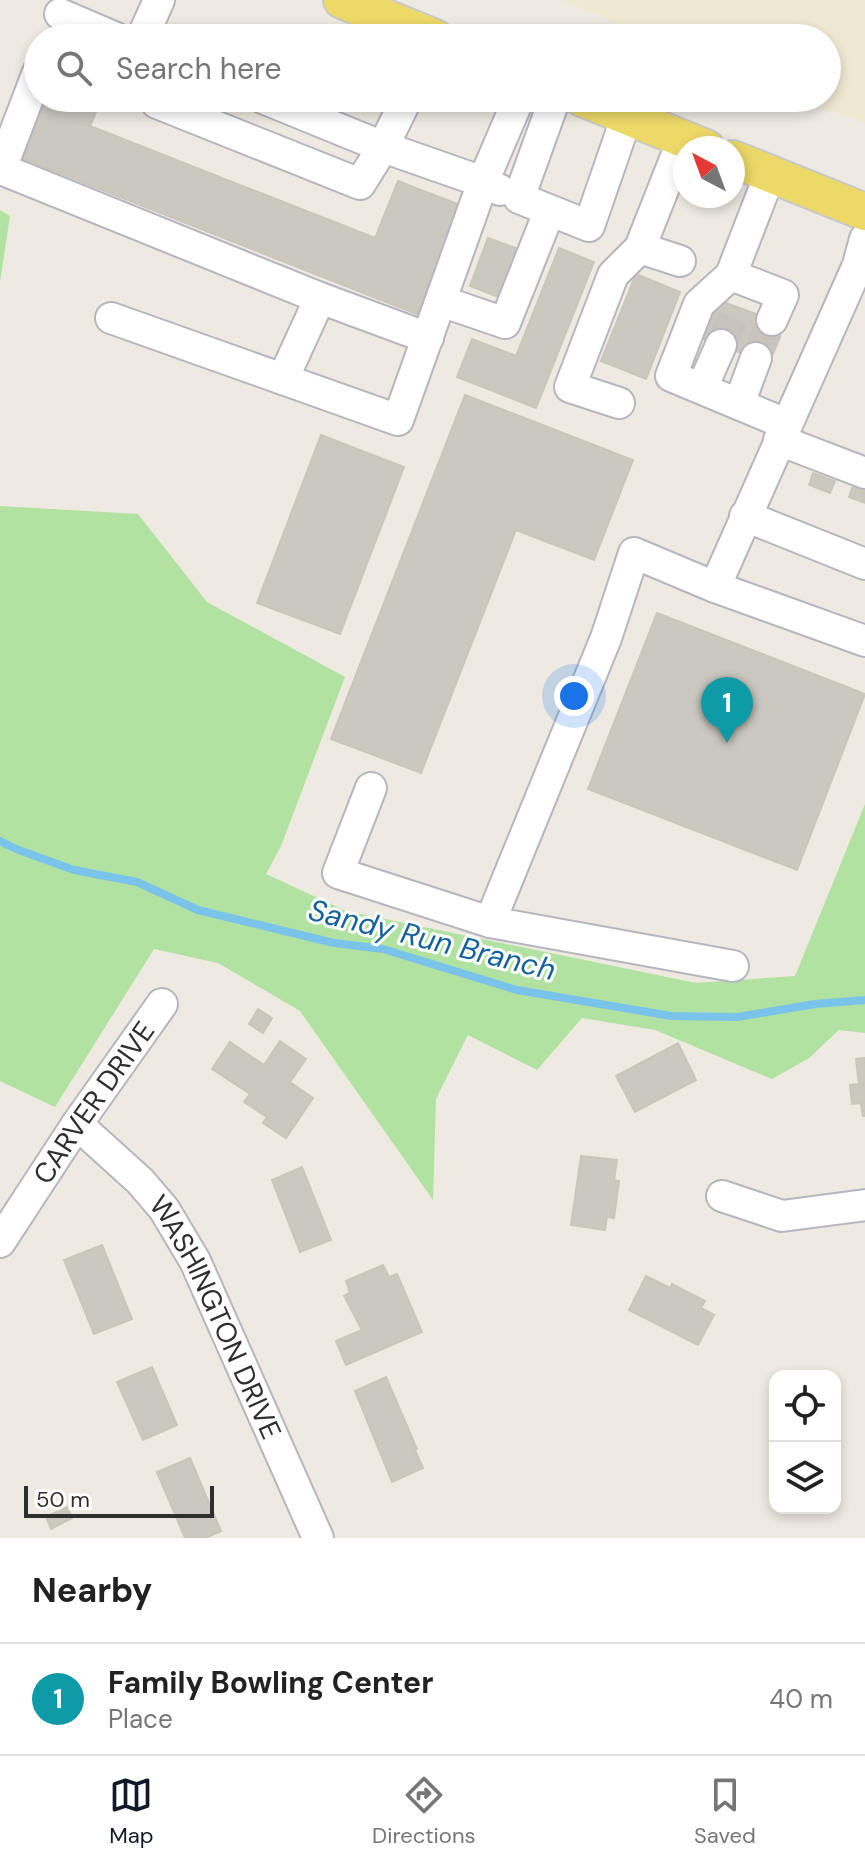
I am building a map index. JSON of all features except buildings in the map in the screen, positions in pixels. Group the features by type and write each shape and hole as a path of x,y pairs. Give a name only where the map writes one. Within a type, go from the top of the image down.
{"main road":[{"path":"342,0 400,24"},
{"path":"617,112 677,136"},
{"path":"745,164 865,212"}],"street":[{"path":"148,24 159,0"},
{"path":"59,17 78,24"},
{"path":"24,109 1,169 320,298 428,338"},
{"path":"180,112 360,184 400,112"},
{"path":"297,112 589,226 627,116"},
{"path":"111,318 398,420 483,182 513,112"},
{"path":"519,198 550,112"},
{"path":"770,174 751,298 699,304 671,376 720,396 865,473"},
{"path":"619,403 570,387 613,275 640,248 673,185"},
{"path":"441,301 505,323 549,212"},
{"path":"715,587 858,265 865,239"},
{"path":"640,248 680,261"},
{"path":"283,379 320,298"},
{"path":"720,396 738,351 720,396"},
{"path":"745,516 865,564"},
{"path":"490,922 606,638 634,553 715,587 865,641"},
{"path":"371,788 338,873 490,922 733,966"},
{"name":"CARVER DRIVE","path":"0,1242 77,1124 162,1004"},
{"name":"WASHINGTON DRIVE","path":"77,1124 148,1190 164,1209 195,1261 318,1538"},
{"path":"722,1196 782,1216 865,1205"}],"shaded area":[{"path":"560,0 865,0 865,124 835,112 841,112 841,24 619,24"}],"green space":[{"path":"0,210 10,216 0,282"},
{"path":"0,506 138,514 207,602 345,677 281,846 266,874 346,911 696,983 795,976 865,804 865,1033 839,1030 809,1058 772,1079 655,1030 582,1018 537,1070 468,1035 436,1099 433,1200 300,1011 218,963 154,949 55,1107 0,1081"}],"waterway":[{"name":"Sandy Run Branch","path":"0,841 74,870 137,882 198,910 334,943 383,949 517,990 671,1016 737,1017 815,1004 865,1000"}],"tunnel":[{"path":"721,345 738,307"},
{"path":"756,358 772,320"}],"place":[{"name":"Family Bowling Center","path":"727,743"}]}
